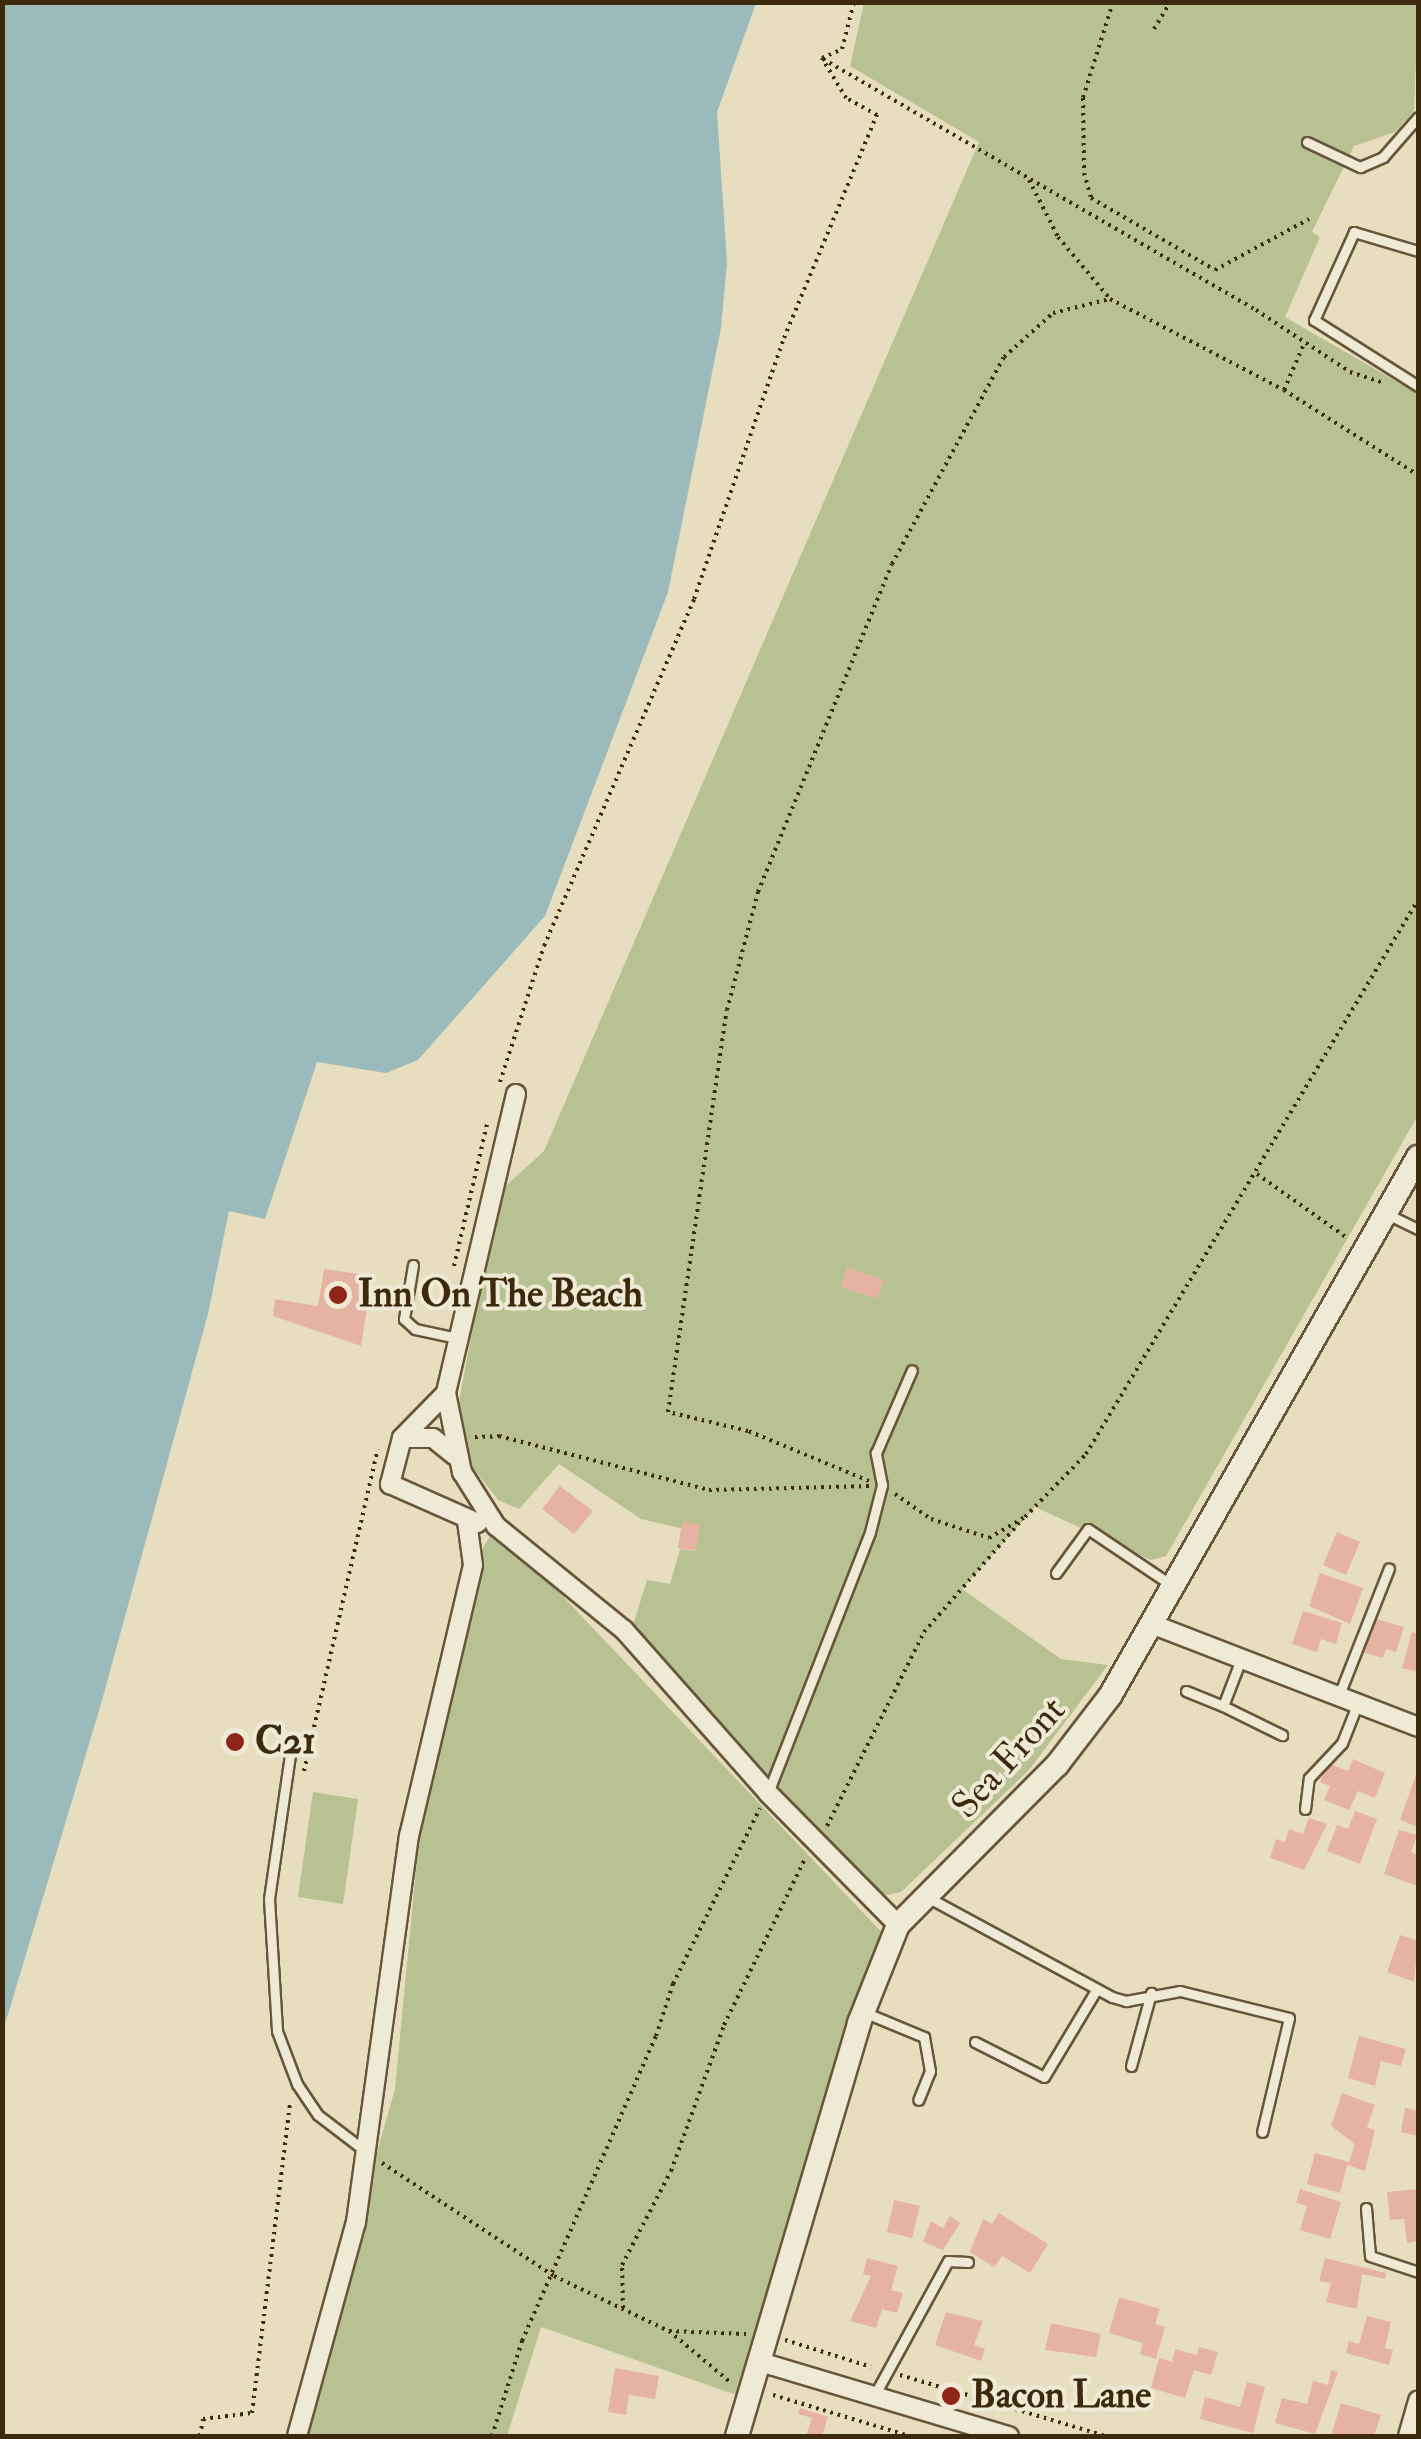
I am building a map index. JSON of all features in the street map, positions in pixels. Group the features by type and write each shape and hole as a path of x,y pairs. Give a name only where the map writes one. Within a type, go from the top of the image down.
{"street":[{"path":"516,1094 446,1393 453,1446 496,1526 624,1630 813,1842 898,1925"},
{"name":"Sea Front","path":"736,2436 864,2012 898,1925 1057,1765 1154,1625 1418,1157"},
{"path":"446,1393 402,1438 390,1484 467,1520 496,1526"},
{"path":"402,1438 433,1438 453,1446"},
{"path":"297,2436 334,2323 366,2152 409,1836 473,1564 467,1520"},
{"path":"1154,1625 1418,1726"},
{"path":"760,2362 1009,2436"},
{"path":"1408,2436 1418,2400"}],"lane":[{"path":"1307,142 1360,167 1383,156 1418,117"},
{"path":"1418,251 1354,232 1314,320 1418,386"},
{"path":"1387,1214 1418,1229"},
{"path":"413,1265 404,1318 414,1330 457,1338"},
{"path":"768,1793 882,1485 876,1453 912,1370"},
{"path":"1056,1574 1088,1529 1176,1588"},
{"path":"1339,1695 1390,1568"},
{"path":"1223,1706 1242,1657"},
{"path":"1186,1691 1282,1734"},
{"path":"1305,1808 1309,1778 1342,1744 1358,1702"},
{"path":"292,1748 269,1900 277,2031 297,2084 318,2116 366,2152"},
{"path":"926,1897 1096,1990 1126,2001 1151,1993 1180,1991 1289,2018 1262,2132"},
{"path":"975,2042 1044,2077 1096,1990"},
{"path":"1130,2066 1151,1993"},
{"path":"864,2012 924,2038 930,2071 918,2100"},
{"path":"1366,2208 1370,2256 1418,2272"},
{"path":"874,2396 884,2371 948,2261 968,2262"}],"path":[{"path":"1113,2 1083,98 1091,198 1215,270 1309,219"},
{"path":"1154,29 1170,2"},
{"path":"822,58 1350,372 1389,384"},
{"path":"1027,177 1058,237 1110,300 1284,390 1418,475"},
{"path":"1025,1517 989,1538 931,1518 882,1485 748,1431 668,1412 727,1010 758,892 892,564 1016,341 1053,313 1110,300"},
{"path":"1284,390 1305,342"},
{"path":"623,2308 627,2253 671,2171 724,2024 813,1842 835,1816 924,1632 1086,1454 1418,900"},
{"path":"1257,1174 1366,1252"},
{"path":"453,1446 498,1436 709,1490 882,1485"},
{"path":"492,2436 522,2340 554,2276 672,1984 768,1793"},
{"path":"366,2152 554,2276 669,2331 731,2383 910,2436"},
{"path":"669,2331 768,2335 1106,2436"}],"green space":[{"path":"864,3 1418,3 1414,111 1395,132 1354,146 1312,232 1320,237 1285,317 1418,394 1418,1115 1166,1556 1151,1560 1035,1507 962,1589 1061,1659 1108,1665 1029,1770 901,1892 886,1895 865,1886 633,1625 647,1580 670,1584 680,1549 693,1551 697,1532 641,1519 559,1464 519,1509 498,1500 468,1461 458,1407 498,1193 544,1151 979,142 850,66"},
{"path":"496,1526 891,1942 748,2399 541,2327 507,2436 296,2436 395,2089 426,1766 473,1565"},
{"path":"313,1792 358,1799 343,1904 298,1897"}],"water":[{"path":"3,2 756,3 717,112 727,262 721,328 668,592 545,916 418,1060 386,1073 317,1062 265,1219 229,1211 208,1314 101,1704 3,2031"}],"building":[{"path":"847,1267 884,1280 877,1299 840,1287"},
{"path":"324,1269 372,1276 361,1346 273,1316 275,1299 318,1306"},
{"path":"560,1486 593,1511 574,1534 542,1509"},
{"path":"682,1522 700,1525 696,1551 678,1548"},
{"path":"1337,1532 1360,1542 1346,1575 1323,1565"},
{"path":"1320,1573 1363,1588 1350,1624 1309,1606"},
{"path":"1303,1611 1342,1623 1336,1644 1321,1639 1317,1652 1292,1644"},
{"path":"1377,1619 1404,1627 1396,1652 1386,1649 1383,1658 1362,1652"},
{"path":"1412,1632 1418,1634 1418,1672 1402,1668"},
{"path":"1353,1759 1385,1773 1375,1798 1358,1791 1349,1810 1324,1800 1330,1786 1320,1782 1328,1763 1348,1771"},
{"path":"1418,1769 1418,1827 1400,1820"},
{"path":"1355,1811 1377,1819 1360,1864 1327,1851 1337,1825 1348,1829"},
{"path":"1309,1818 1327,1824 1304,1870 1270,1858 1276,1839 1285,1842 1289,1829 1303,1834"},
{"path":"1399,1830 1417,1835 1411,1852 1418,1855 1418,1886 1384,1874"},
{"path":"1400,1935 1418,1941 1414,1982 1387,1972"},
{"path":"1359,2036 1406,2049 1401,2066 1381,2061 1375,2086 1348,2078"},
{"path":"1342,2093 1375,2105 1367,2127 1375,2130 1365,2171 1347,2165 1340,2193 1307,2184 1315,2153 1349,2162 1355,2144 1331,2126"},
{"path":"1405,2108 1418,2111 1418,2136 1401,2132"},
{"path":"1300,2189 1341,2202 1330,2239 1300,2230 1307,2206 1296,2203"},
{"path":"1418,2189 1418,2241 1407,2243 1404,2219 1390,2220 1387,2192"},
{"path":"894,2200 920,2206 912,2238 887,2232"},
{"path":"999,2213 1048,2244 1030,2273 1002,2256 994,2267 970,2252 983,2219 992,2224"},
{"path":"950,2216 960,2223 943,2250 923,2242 931,2221 943,2228"},
{"path":"867,2258 898,2266 891,2290 903,2293 897,2313 882,2309 876,2328 850,2321 871,2276 863,2274"},
{"path":"1325,2258 1386,2273 1385,2279 1362,2274 1357,2309 1326,2302 1331,2283 1319,2281"},
{"path":"1119,2297 1160,2309 1155,2324 1165,2327 1156,2359 1140,2354 1143,2343 1109,2333"},
{"path":"946,2312 983,2321 974,2345 985,2349 981,2361 935,2345"},
{"path":"1367,2316 1391,2322 1385,2348 1393,2350 1389,2365 1346,2353 1349,2341 1359,2344"},
{"path":"1051,2323 1101,2334 1096,2357 1045,2350"},
{"path":"1199,2347 1218,2352 1211,2375 1194,2370 1185,2398 1151,2388 1159,2358 1172,2362 1175,2349 1197,2355"},
{"path":"615,2368 659,2376 655,2399 629,2395 626,2415 608,2412"},
{"path":"1331,2370 1338,2372 1315,2434 1275,2423 1282,2398 1307,2404 1313,2381 1328,2385"},
{"path":"1247,2382 1265,2387 1253,2433 1200,2419 1205,2397 1240,2407"},
{"path":"1341,2403 1381,2415 1374,2436 1331,2436"},
{"path":"800,2408 828,2417 822,2436 806,2436 812,2418 798,2414"}],"place":[{"name":"Inn On The Beach","path":"338,1295"},
{"name":"C21","path":"235,1742"},
{"name":"Bacon Lane","path":"951,2396"}]}
